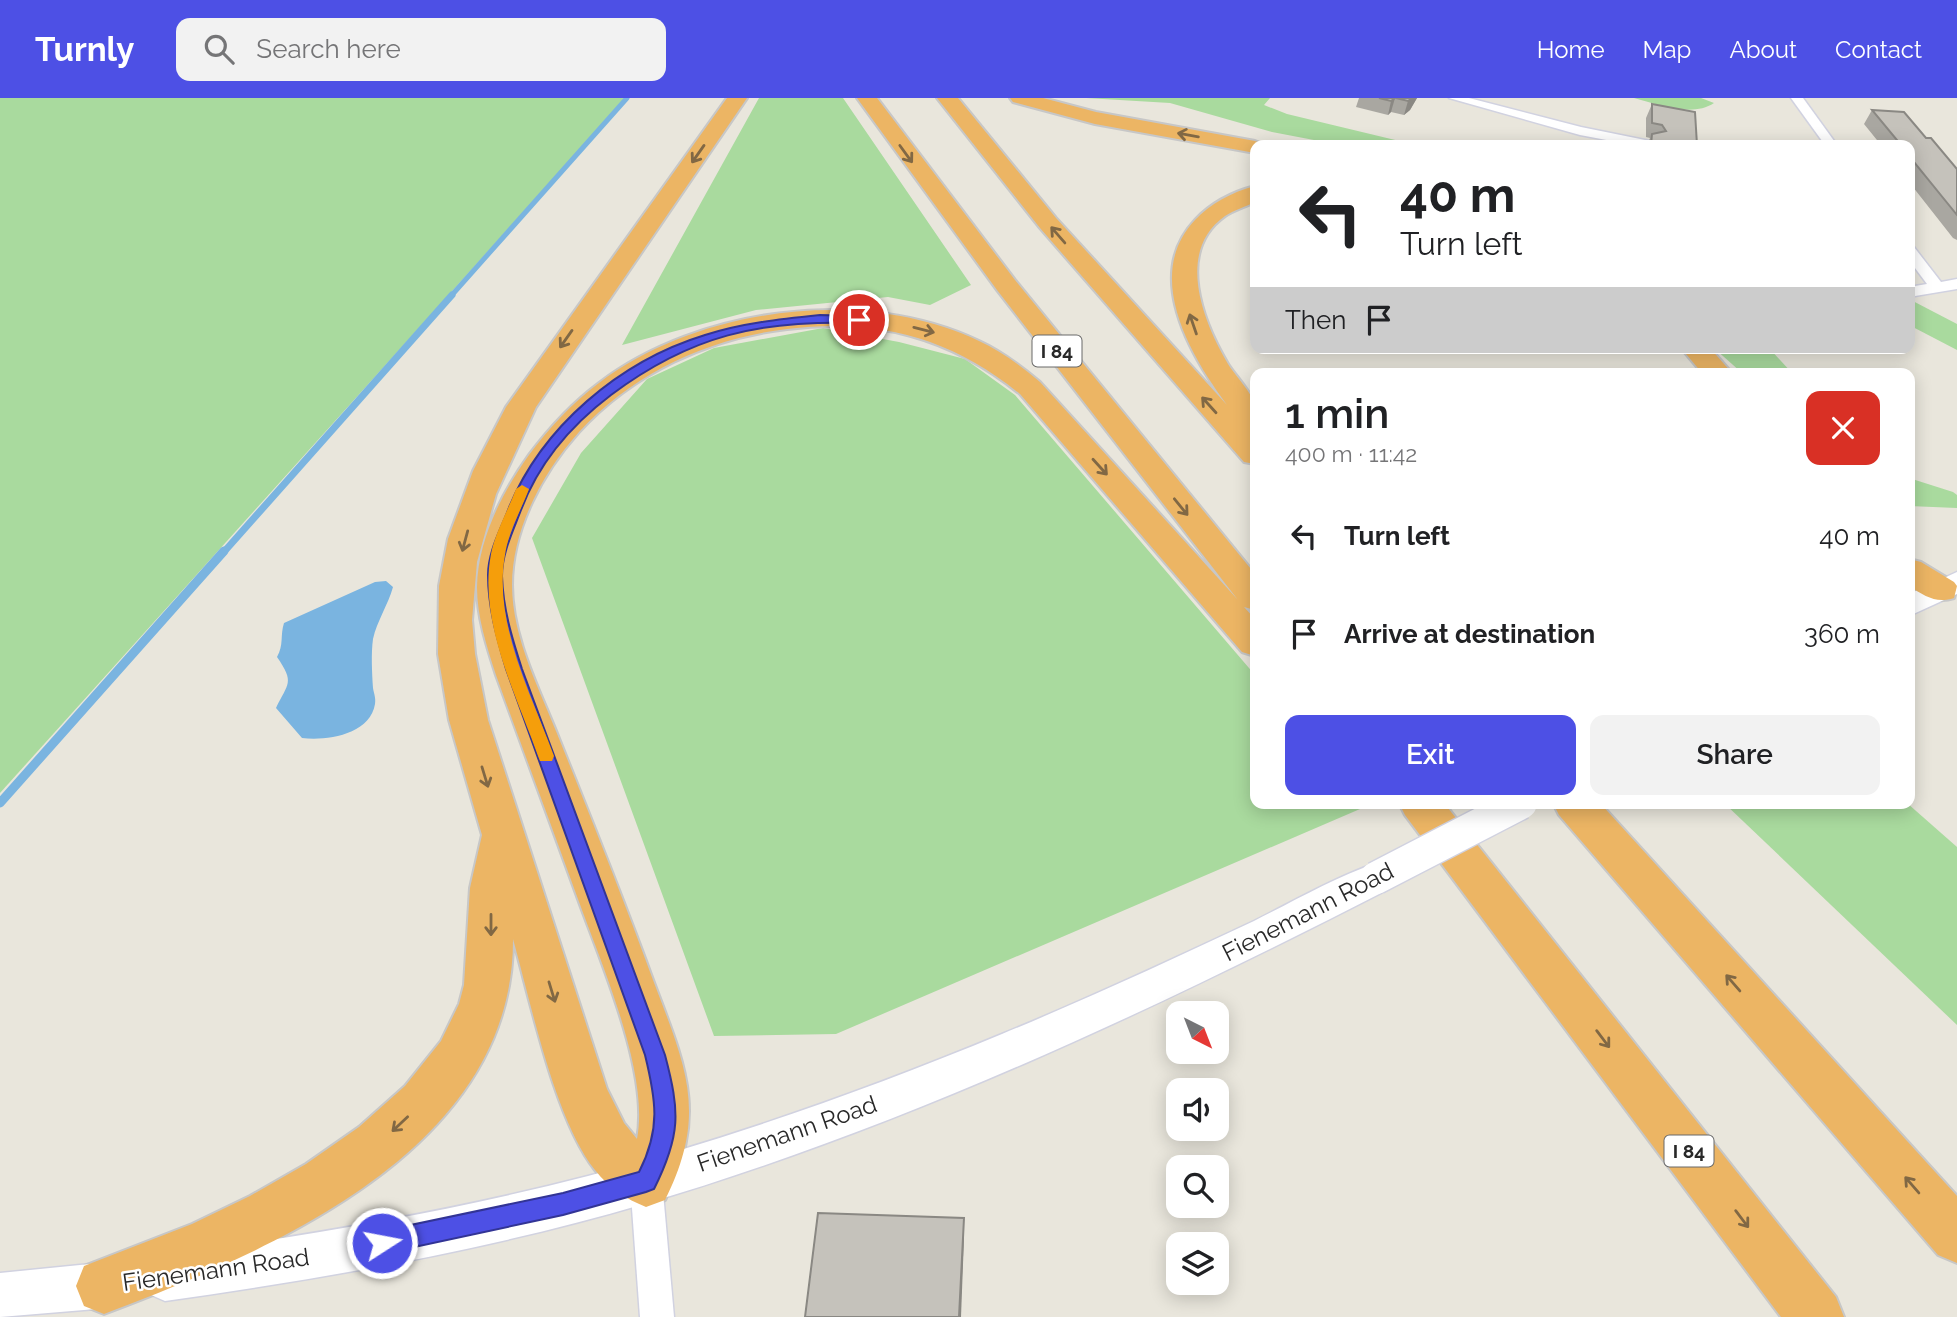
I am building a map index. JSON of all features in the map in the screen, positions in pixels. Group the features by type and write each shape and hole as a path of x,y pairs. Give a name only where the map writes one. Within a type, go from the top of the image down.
{"highway":[{"path":"737,98 530,391 496,455 475,508 456,586 457,663 468,720 582,1089 599,1132 618,1160 646,1181 659,1155 666,1131 662,1077 514,669 504,640 495,596 498,553 523,488 548,447 581,412 642,367 668,352 709,337 754,326 800,320 859,320 916,328 949,337 989,356 1030,388 1250,637"},
{"name":"I 84","path":"867,98 1006,285 1250,592"},
{"path":"947,98 1083,263 1250,449"},
{"path":"1020,98 1095,118 1250,146"},
{"path":"1250,195 1227,204 1203,220 1188,246 1184,275 1188,309 1200,341 1221,377 1250,416"},
{"path":"1673,354 1686,368"},
{"path":"1701,354 1713,368"},
{"path":"1915,573 1952,590"},
{"path":"1396,809 1485,907 1562,985"},
{"name":"I 84","path":"1425,809 1816,1317"},
{"path":"1579,809 1957,1236"},
{"path":"104,1286 216,1243 309,1192 370,1150 433,1091 470,1035 487,990 491,961 493,886 502,833"}],"main road":[{"path":"1915,604 1952,590"},
{"name":"Fienemann Road","path":"0,1296 104,1286 228,1269 382,1243 563,1204 757,1146 973,1067 1191,970 1509,809"}],"street":[{"path":"1455,98 1580,131 1626,140"},
{"path":"1797,98 1827,140"},
{"path":"1915,258 1937,287"},
{"path":"1915,291 1957,284"},
{"path":"646,1181 657,1317"}],"green space":[{"path":"0,98 626,98 0,793"},
{"path":"759,98 843,98 971,285 930,305 888,297 756,310 622,345"},
{"path":"1086,98 1270,98 1264,105 1287,114 1395,140 1314,140 1272,132 1170,103"},
{"path":"1634,98 1701,98 1714,103 1685,110"},
{"path":"1915,302 1957,324 1957,350 1915,328"},
{"path":"823,328 899,342 965,359 1015,395 1250,669 1250,809 1360,809 836,1034 714,1036 532,538 581,453 647,379 714,348"},
{"path":"1721,354 1775,354 1787,368 1736,368"},
{"path":"1915,480 1953,492 1957,495 1957,508 1915,506"},
{"path":"1730,809 1914,809 1957,847 1957,1025"}],"water":[{"path":"386,581 393,587 373,639 375,702 371,714 365,723 346,734 302,738 276,708 288,683 286,672 277,657 284,623 375,582"}],"building":[{"path":"1652,104 1695,112 1697,140 1651,140 1652,134 1666,131 1662,125 1652,123"},
{"path":"1872,110 1904,112 1957,169 1957,215 1915,163 1915,140 1897,140"},
{"path":"818,1213 964,1218 959,1317 805,1317"}],"waterway":[{"path":"451,296 627,98"},
{"path":"223,553 452,295"},
{"path":"0,803 224,551"}],"slow traffic":[{"path":"522,489 498,553 495,596 504,640 546,756"}],"route":[{"path":"382,1243 563,1204 646,1181 654,1168 666,1131 665,1093 655,1055 504,640 495,596 495,575 503,535 523,488 543,454 566,426 598,398 668,352 726,332 765,324 820,319 859,320"}]}
